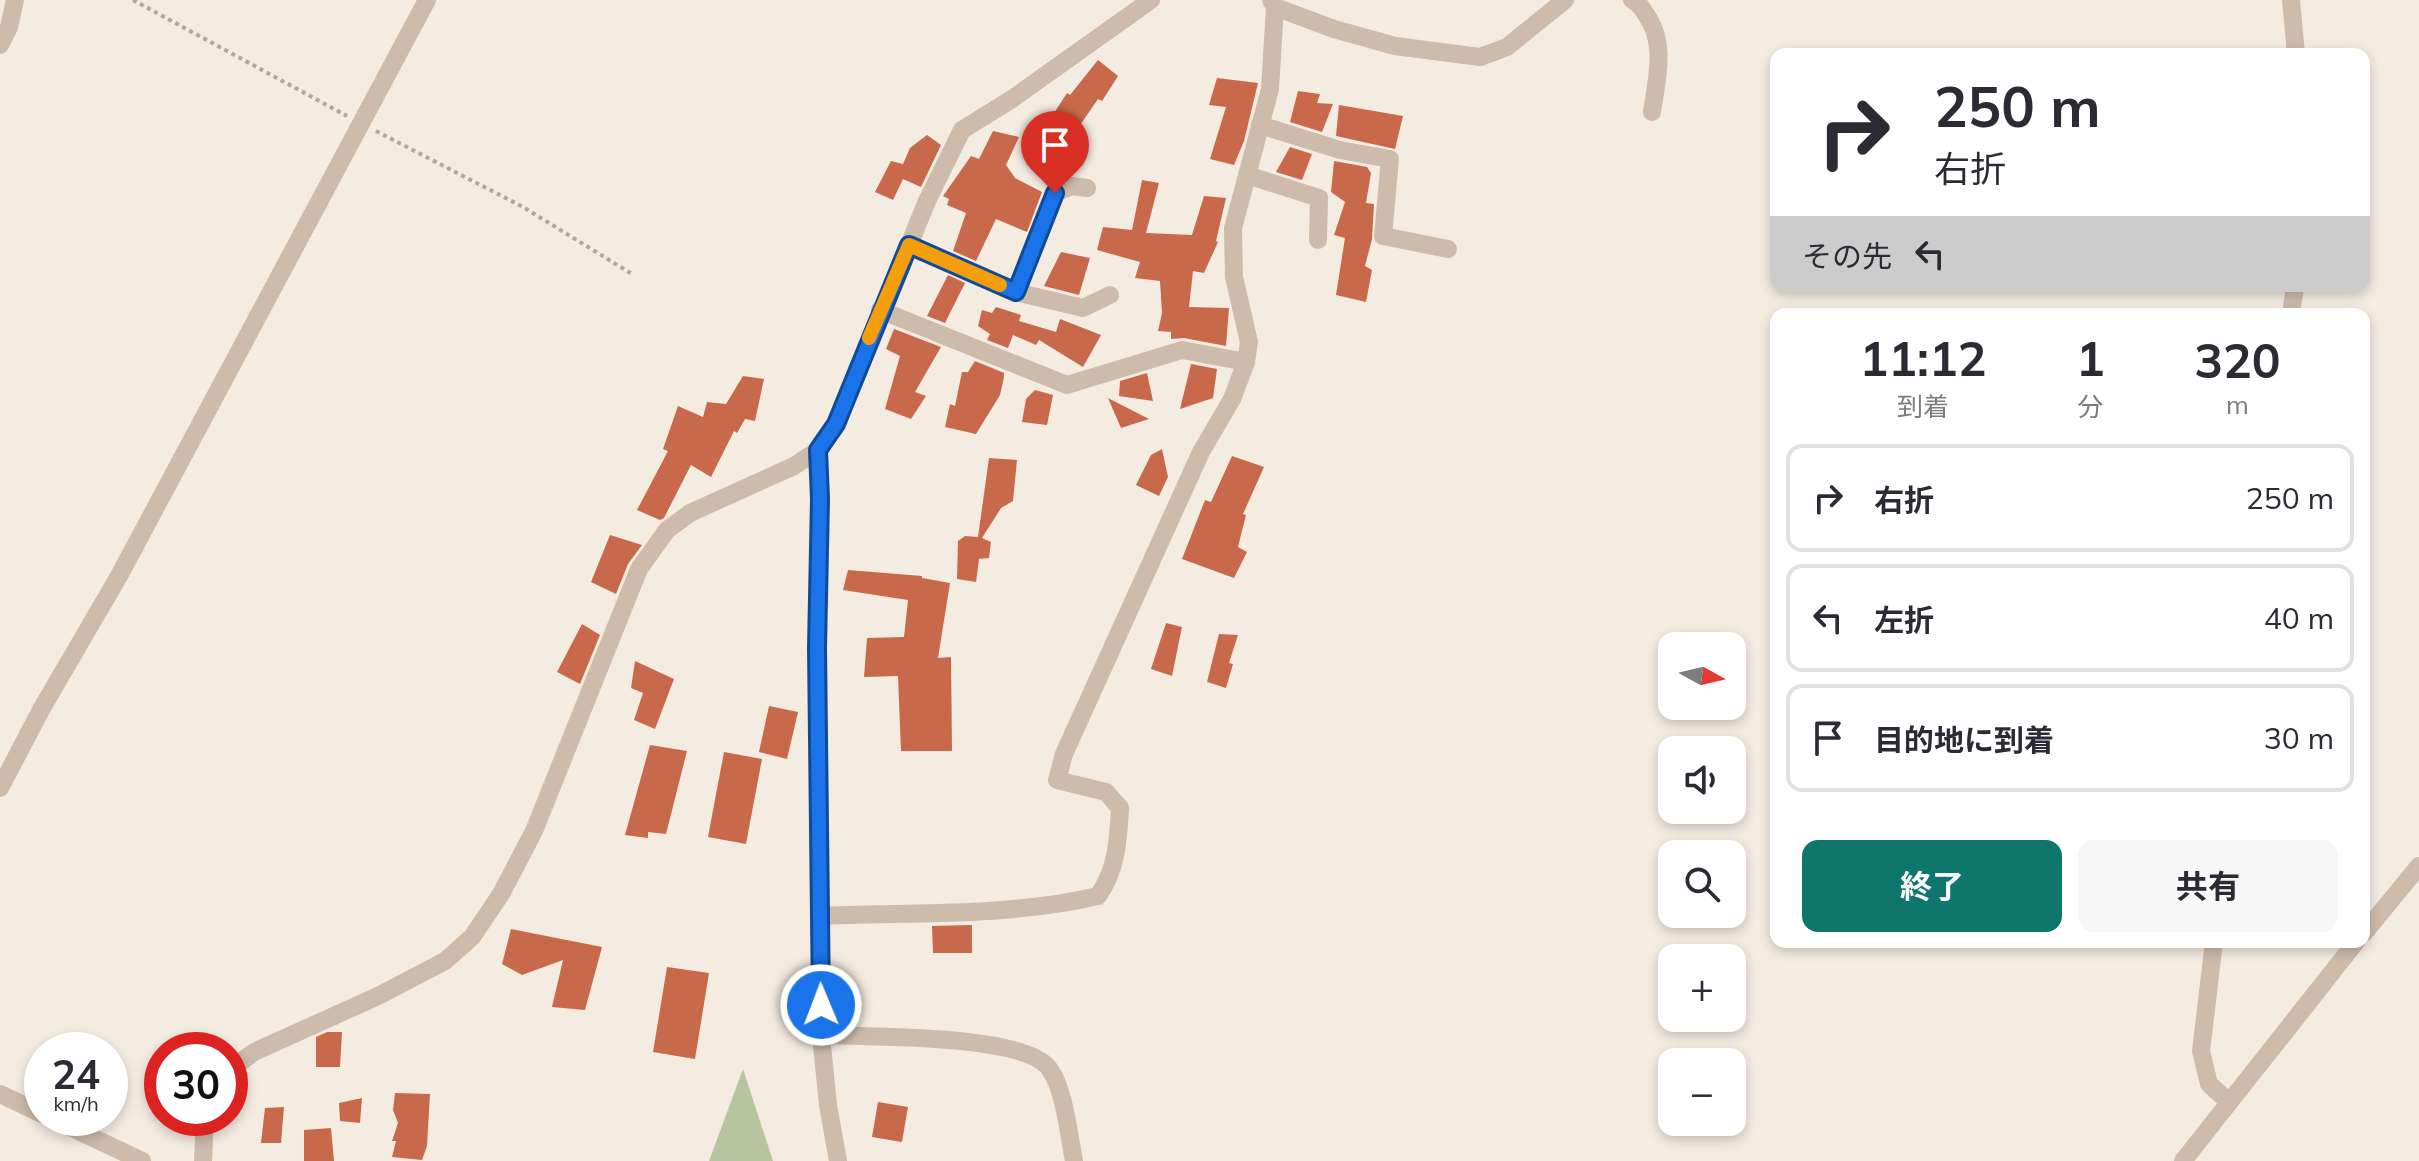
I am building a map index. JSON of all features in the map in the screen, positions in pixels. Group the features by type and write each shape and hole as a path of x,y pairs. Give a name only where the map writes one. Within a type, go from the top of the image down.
{"street":[{"path":"0,45 9,27 15,0"},
{"path":"0,788 42,708 126,563 427,0"},
{"path":"248,1056 445,961 472,937 501,894 534,831 639,569 667,530 690,513 794,466 818,450 836,424 880,310 927,201 962,130 1012,99 1151,0"},
{"path":"819,916 1008,908 1098,896 1111,878 1120,808 1106,792 1057,780 1064,754 1201,452 1232,399 1246,362 1249,342 1234,277 1233,228 1270,89 1273,3 1334,29 1395,46 1480,57 1507,47 1565,0"},
{"path":"1632,0 1638,2 1655,26 1660,53 1652,112"},
{"path":"2291,0 2295,48"},
{"path":"1260,125 1340,150 1390,159 1383,236 1448,249"},
{"path":"1247,175 1319,198 1318,240"},
{"path":"1016,292 1055,193 1072,186 1087,188"},
{"path":"909,245 1016,292 1083,308 1110,295"},
{"path":"880,310 1067,385 1182,350 1246,362"},
{"path":"818,450 821,1035 838,1161"},
{"path":"2370,926 2419,866"},
{"path":"2213,948 2201,1051 2209,1084 2229,1102"},
{"path":"2183,1161 2351,948"},
{"path":"821,1035 968,1041 1016,1050 1047,1066 1057,1085 1074,1161"},
{"path":"0,1094 24,1105"},
{"path":"89,1136 142,1161"},
{"path":"203,1161 204,1136"}],"path":[{"path":"133,0 523,207 632,274"}],"green space":[{"path":"743,1069 773,1161 709,1161"}],"building":[{"path":"1098,60 1118,76 1102,101 1098,99 1078,128 1055,118 1065,123 1052,148 1038,138 1067,93 1070,95"},
{"path":"1217,78 1258,83 1244,141 1234,165 1210,159 1226,107 1209,105"},
{"path":"1298,91 1320,94 1317,103 1333,104 1322,132 1290,122"},
{"path":"1339,105 1403,116 1395,149 1336,136"},
{"path":"993,131 1019,137 1006,165 1015,178 1042,192 1027,232 996,219 976,261 953,251 966,213 947,205 949,199 943,196 971,156 979,159"},
{"path":"927,135 941,145 921,187 903,179 893,200 875,192 891,161 903,164 910,148"},
{"path":"1290,147 1312,154 1302,180 1276,172"},
{"path":"1334,161 1367,167 1371,173 1366,203 1374,204 1372,239 1365,266 1372,270 1366,302 1336,295 1345,238 1334,235 1345,202 1331,192"},
{"path":"1142,180 1159,183 1146,233 1192,235 1204,196 1226,198 1218,242 1204,273 1193,271 1189,307 1229,308 1226,346 1184,338 1171,339 1171,332 1158,331 1162,313 1160,281 1135,278 1140,262 1097,250 1103,227 1132,230"},
{"path":"1061,252 1090,258 1079,295 1044,286"},
{"path":"948,275 965,283 945,323 927,316"},
{"path":"996,307 1021,315 1019,321 1056,332 1060,319 1101,335 1083,367 1039,340 1036,345 1013,335 1008,348 987,340 990,334 978,326 982,310 992,313"},
{"path":"894,329 941,347 915,392 926,396 911,419 885,409 900,356 886,349"},
{"path":"975,361 1004,373 1000,395 976,434 945,427 950,404 955,406 962,372 968,372"},
{"path":"1191,364 1217,369 1213,398 1180,409"},
{"path":"1147,373 1153,401 1119,396 1120,381"},
{"path":"743,376 764,379 755,421 745,419 737,433 734,431 711,477 691,465 664,518 660,520 637,510 668,451 663,449 678,406 703,417 707,402 726,404"},
{"path":"1035,390 1053,395 1047,425 1022,422 1026,399"},
{"path":"1108,398 1149,419 1121,428"},
{"path":"1162,449 1168,477 1159,496 1136,485 1151,455"},
{"path":"1232,456 1264,467 1243,514 1246,515 1238,547 1247,552 1234,578 1182,559 1205,500 1211,502"},
{"path":"989,458 1017,460 1013,501 1001,508 982,538 991,542 989,558 979,559 976,582 957,579 958,541 965,536 978,537"},
{"path":"610,535 642,545 628,564 616,594 591,582"},
{"path":"848,570 922,576 950,583 938,658 951,657 952,751 901,751 898,676 864,677 867,638 904,637 908,600 843,590"},
{"path":"1166,623 1182,627 1172,676 1151,669"},
{"path":"582,624 600,635 580,684 557,672"},
{"path":"1219,634 1238,635 1229,663 1233,664 1226,688 1207,682"},
{"path":"635,661 674,679 655,729 634,720 643,693 631,688"},
{"path":"769,706 798,712 787,759 759,752"},
{"path":"650,745 687,751 666,834 648,832 648,838 625,835"},
{"path":"724,752 762,759 746,844 708,837"},
{"path":"972,925 972,953 933,953 932,926"},
{"path":"511,929 602,947 585,1010 552,1007 563,960 522,975 502,964"},
{"path":"667,967 709,973 695,1059 653,1052"},
{"path":"327,1032 342,1032 340,1067 316,1067 316,1037"},
{"path":"395,1093 430,1094 427,1146 422,1160 392,1157 396,1141 392,1141 398,1123 393,1110"},
{"path":"362,1098 360,1123 340,1121 339,1103"},
{"path":"878,1102 908,1107 902,1142 872,1137"},
{"path":"284,1107 281,1143 261,1143 265,1108"},
{"path":"331,1128 334,1161 304,1161 304,1130"}],"slow traffic":[{"path":"869,338 909,245 1000,285"}],"route":[{"path":"821,1005 818,450 836,424 909,245 1016,292 1055,193"}]}
